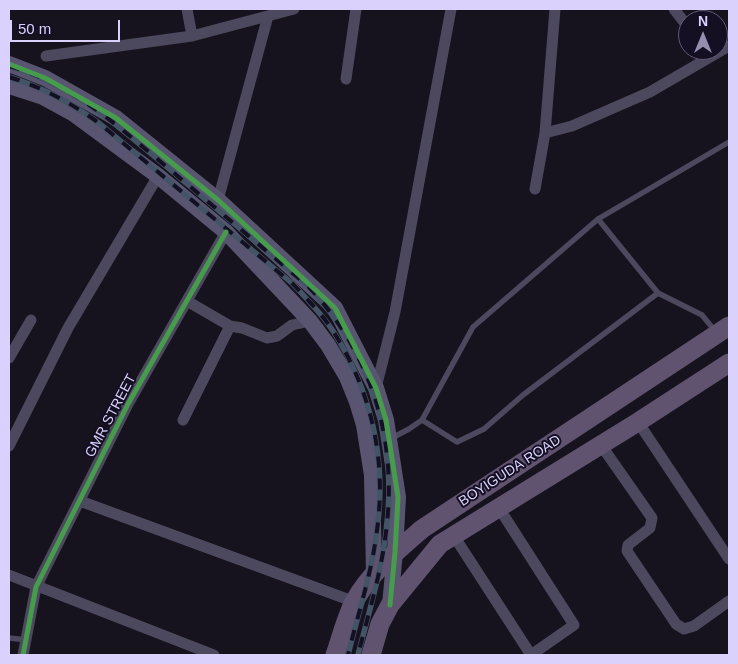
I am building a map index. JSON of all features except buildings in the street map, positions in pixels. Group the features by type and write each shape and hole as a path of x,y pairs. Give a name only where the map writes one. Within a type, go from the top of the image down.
{"main road":[{"name":"BOYIGUDA ROAD","path":"335,655 354,602 374,573 422,529 723,330"},
{"name":"BOYIGUDA ROAD","path":"371,655 380,624 390,605 440,544 602,445 729,363"}],"street":[{"path":"187,9 192,36"},
{"path":"46,56 192,36 294,9"},
{"path":"346,79 356,9"},
{"path":"376,388 395,312 451,9"},
{"path":"535,189 545,133 555,9"},
{"path":"218,200 268,16"},
{"path":"545,133 572,126 650,92 698,60"},
{"path":"9,64 48,80 116,118 218,200 335,308 376,388 386,420 398,497 390,605"},
{"path":"43,97 48,80"},
{"path":"9,86 43,97 74,114 158,176 226,232 310,321 328,345 347,377 364,425 372,475 374,573"},
{"path":"9,446 68,328 158,176"},
{"name":"GMR STREET","path":"23,655 36,587 128,404 226,232"},
{"path":"187,301 230,326 242,328 267,338 277,336 292,325 310,321"},
{"path":"9,358 31,320"},
{"path":"183,420 230,326"},
{"path":"638,422 729,559"},
{"path":"602,445 652,518 650,528 628,544 627,551 676,624 684,629 694,626 729,601"},
{"path":"80,501 354,602"},
{"path":"454,536 531,655 574,625 499,508"},
{"path":"9,575 214,655"}],"lane":[{"path":"389,440 422,420 473,327 598,219 729,142"},
{"path":"598,219 658,293 702,315 723,330"},
{"path":"422,420 457,442 484,429 523,396 658,293"},
{"path":"9,638 27,640"}],"railway":[{"path":"9,66 33,74 56,85 97,110 117,125 308,286 330,312 349,340 364,369 376,400 388,464 389,498 384,548 378,579 358,655"},
{"path":"9,77 56,96 99,123 293,284 333,331 357,377 366,401 373,426 380,477 380,503 375,546 348,655"}],"cycle path":[{"path":"9,64 45,78 116,118 218,200 335,308 376,388 386,420 398,497 390,605"},
{"path":"23,655 36,587 128,404 226,232"}]}
